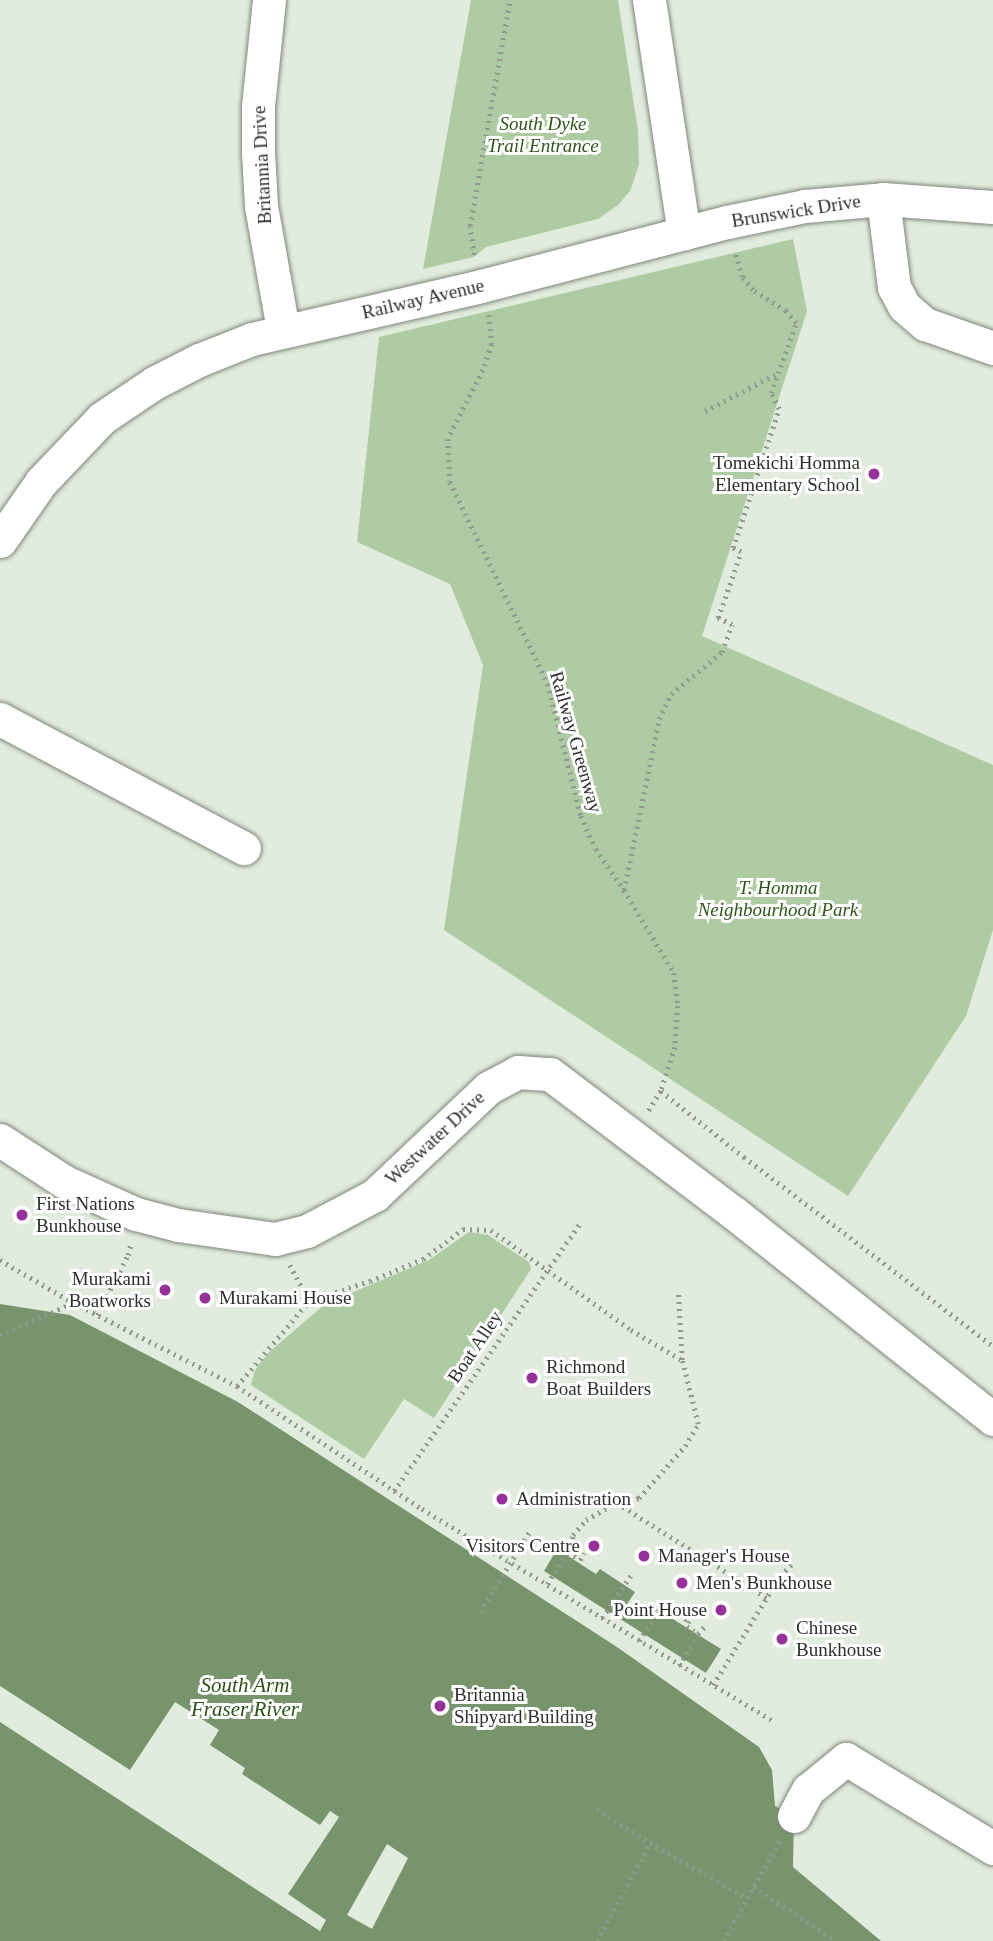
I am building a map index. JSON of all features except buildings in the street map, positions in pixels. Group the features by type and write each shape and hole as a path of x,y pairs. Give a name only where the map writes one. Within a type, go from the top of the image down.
{"street":[{"path":"649,0 684,233"},
{"name":"Britannia Drive","path":"260,1 258,152 261,206 283,330"},
{"path":"883,199 894,287 904,306 925,324 993,348"},
{"name":"Brunswick Drive","path":"684,233 805,206 883,199 993,207"},
{"name":"Railway Avenue","path":"0,541 41,482 102,418 154,383 199,360 283,330 481,286 684,233"},
{"path":"0,719 244,848"},
{"name":"Westwater Drive","path":"0,1140 65,1182 136,1214 178,1225 275,1239 307,1231 374,1195 488,1087 518,1072 550,1074 993,1419"},
{"path":"794,1816 808,1790 846,1759 993,1848"}],"path":[{"path":"474,257 470,226 510,0"},
{"path":"624,890 660,719 671,694 722,652 732,625 718,618 741,552 733,548 779,409 771,393 796,323 786,311 753,290 742,277 733,245"},
{"name":"Railway Greenway","path":"488,310 492,344 483,370 448,439 450,482 548,684 581,816 596,849 674,973 678,1006 675,1047 661,1091 632,1136"},
{"path":"705,411 779,373"},
{"path":"661,1091 993,1346"},
{"path":"97,1315 128,1255 136,1214"},
{"name":"Boat Alley","path":"394,1491 582,1221"},
{"path":"237,1386 309,1301 370,1281 424,1258 463,1228 491,1230 631,1330 682,1360"},
{"path":"0,1260 74,1303 237,1386 394,1491 774,1721"},
{"path":"547,1584 568,1552 573,1535 586,1520 616,1503 639,1498 685,1446 698,1424 682,1360 678,1290"},
{"path":"0,1335 74,1303"},
{"path":"616,1503 767,1598"},
{"path":"480,1612 531,1529"},
{"path":"568,1552 579,1560 584,1552"},
{"path":"713,1685 767,1598 791,1565"},
{"path":"602,1618 631,1575"},
{"path":"667,1608 671,1602"},
{"path":"639,1641 662,1605 689,1621 687,1626 698,1634"},
{"path":"680,1666 704,1627"},
{"path":"597,1809 650,1843 747,1898"},
{"path":"724,1941 794,1816"},
{"path":"597,1941 650,1843"},
{"path":"754,1887 836,1941"}],"green space":[{"name":"South Dyke Trail Entrance","path":"471,0 618,0 638,131 639,165 630,191 618,205 598,219 486,247 474,257 423,269"},
{"name":"T. Homma Neighbourhood Park","path":"793,239 807,311 702,636 993,765 993,930 966,1016 848,1196 444,930 483,665 450,584 357,542 379,337"},
{"path":"469,1232 488,1235 529,1262 531,1269 434,1418 404,1399 364,1459 251,1385 255,1370 267,1354 325,1304 429,1260"}],"water":[{"name":"South Arm Fraser River","path":"0,1304 70,1315 238,1402 617,1647 759,1747 772,1770 775,1806 794,1816 793,1867 881,1941 0,1941"},
{"path":"557,1549 596,1574 600,1569 635,1592 627,1604 646,1616 652,1606 721,1649 706,1673 544,1571"}],"pier":[{"path":"0,1686 130,1770 175,1702 219,1730 210,1745 245,1768 242,1774 320,1825 330,1811 339,1817 288,1894 326,1920 320,1931 0,1722"},
{"path":"387,1844 408,1858 372,1929 347,1915"}],"place":[{"name":"Tomekichi Homma Elementary School","path":"874,474"},
{"name":"First Nations Bunkhouse","path":"22,1215"},
{"name":"Murakami Boatworks","path":"165,1290"},
{"name":"Murakami House","path":"205,1298"},
{"name":"Richmond Boat Builders","path":"532,1378"},
{"name":"Administration","path":"502,1499"},
{"name":"Visitors Centre","path":"594,1546"},
{"name":"Manager's House","path":"644,1556"},
{"name":"Men's Bunkhouse","path":"682,1583"},
{"name":"Point House","path":"721,1610"},
{"name":"Chinese Bunkhouse","path":"782,1639"},
{"name":"Britannia Shipyard Building","path":"440,1706"}]}
